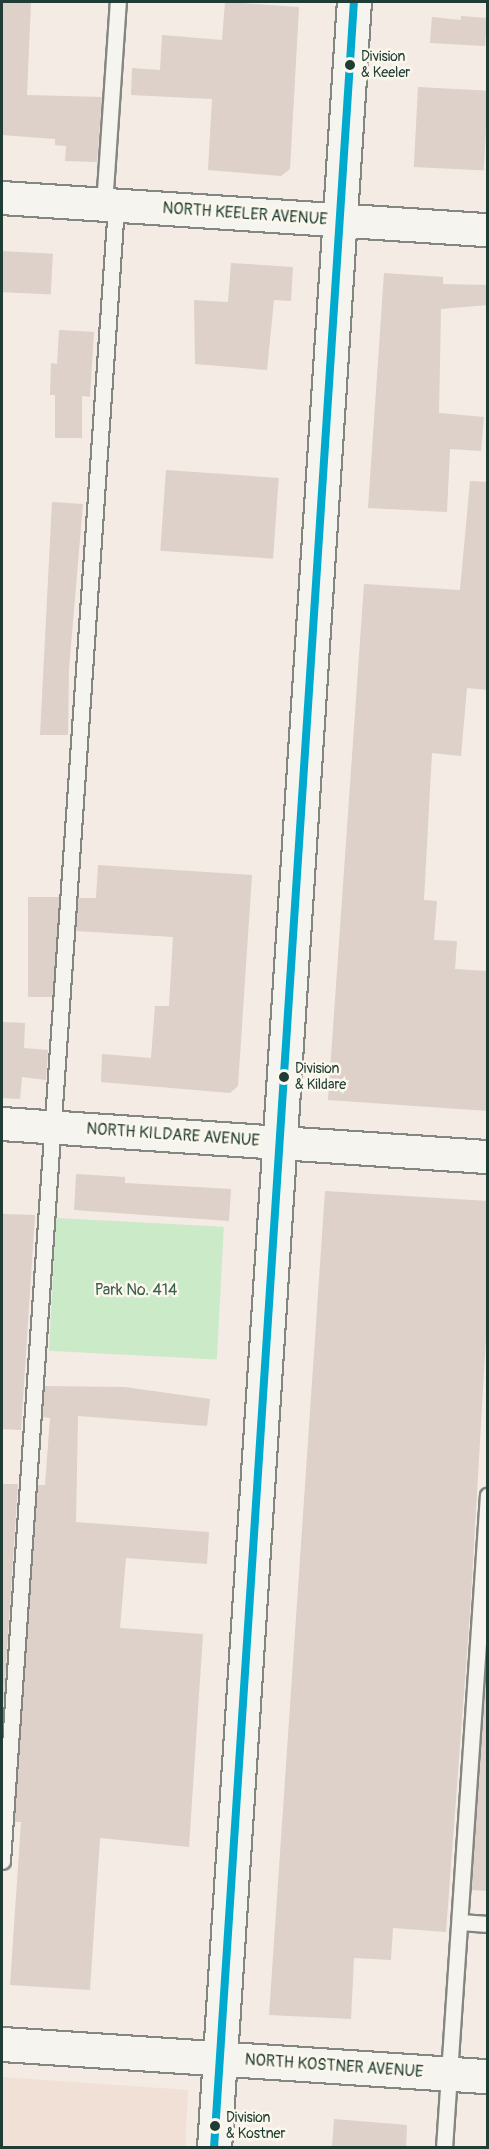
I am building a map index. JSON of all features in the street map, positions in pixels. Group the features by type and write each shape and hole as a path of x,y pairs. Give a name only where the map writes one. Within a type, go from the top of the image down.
{"main road":[{"path":"214,2148 354,2"},
{"name":"NORTH KOSTNER AVENUE","path":"2,2044 488,2076"}],"street":[{"name":"NORTH KEELER AVENUE","path":"2,198 488,230"},
{"name":"NORTH KILDARE AVENUE","path":"2,1124 488,1156"}],"lane":[{"path":"2,1861 52,1127 110,205 118,2"},
{"path":"444,2148 488,1495"},
{"path":"460,1922 488,1924"}],"shaded area":[{"path":"2,2077 188,2090 185,2147 2,2147"}],"green space":[{"name":"Park No. 414","path":"56,1218 224,1227 217,1360 49,1351"}],"building":[{"path":"2,2 31,2 27,95 102,97 97,162 65,161 66,146 55,145 55,139 2,135"},
{"path":"225,2 299,7 290,169 281,176 208,170 212,99 131,95 132,68 160,70 162,35 222,40"},
{"path":"461,16 487,18 485,46 430,43 432,17 461,20"},
{"path":"418,87 488,91 484,171 414,167"},
{"path":"2,251 53,254 51,295 2,292"},
{"path":"231,263 293,267 291,301 274,300 267,370 195,364 194,300 228,302"},
{"path":"384,273 443,277 443,284 488,285 488,305 441,309 439,413 484,417 481,451 450,449 447,512 368,508"},
{"path":"59,330 94,332 90,397 82,396 82,438 55,438 55,395 50,395 51,363 57,364"},
{"path":"166,470 279,478 273,559 160,551"},
{"path":"470,481 488,482 488,690 467,688 461,756 432,753 424,900 437,901 434,940 457,941 455,969 488,971 488,1111 328,1100 364,584 460,590"},
{"path":"52,502 83,504 69,669 68,735 40,735"},
{"path":"98,865 252,875 238,1086 230,1093 101,1082 102,1054 151,1058 155,1006 169,1006 173,937 76,931 78,898 96,898"},
{"path":"28,897 59,897 59,997 28,997"},
{"path":"2,1022 25,1023 24,1048 48,1050 46,1080 22,1077 20,1099 2,1098"},
{"path":"76,1174 125,1177 125,1183 231,1189 229,1221 74,1210"},
{"path":"325,1191 488,1201 488,1303 470,1613 446,1932 393,1928 391,1960 354,1958 351,2019 269,2015"},
{"path":"3,1214 35,1215 21,1430 2,1429"},
{"path":"44,1386 125,1387 210,1399 207,1426 78,1416 76,1522 209,1532 207,1564 126,1558 120,1628 203,1634 189,1847 100,1838 90,1990 10,1985 21,1822 14,1822 38,1485 45,1485 50,1418 42,1417"},
{"path":"2,1484 18,1484 2,1726"},
{"path":"488,1647 488,1891 471,1890"},
{"path":"334,2119 407,2125 406,2148 332,2148"}],"transit line":[{"path":"214,2148 354,2"}],"place":[{"name":"Division & Keeler","path":"350,65"},
{"name":"Division & Kildare","path":"284,1077"},
{"name":"Division & Kostner","path":"215,2126"}]}
